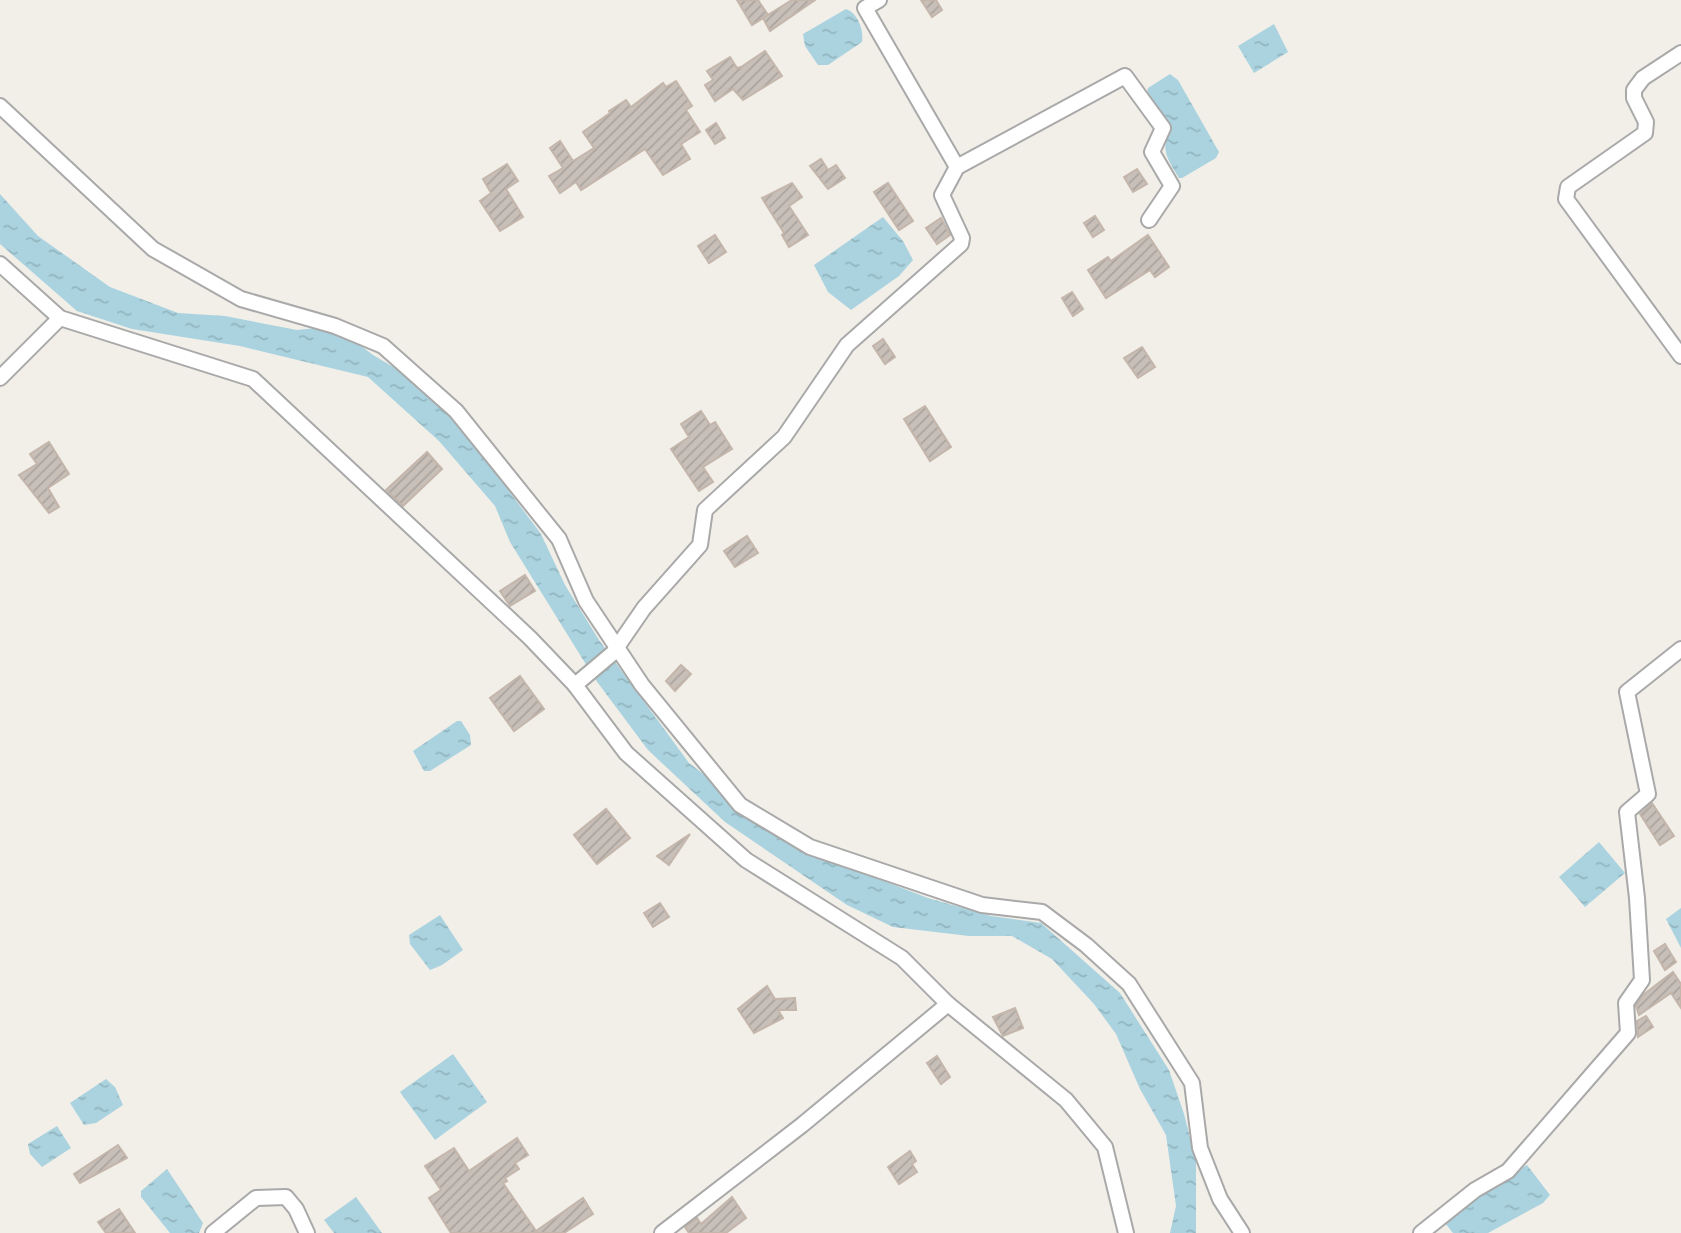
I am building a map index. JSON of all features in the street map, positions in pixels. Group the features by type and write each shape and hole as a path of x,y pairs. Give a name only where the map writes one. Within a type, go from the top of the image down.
{"street":[{"path":"879,0 865,8 957,167"},
{"path":"1681,53 1637,84 1634,94 1646,122 1645,133 1568,187 1566,199 1681,356"},
{"path":"575,685 590,675 615,650 644,608 701,545 705,510 783,437 847,345 961,244 962,238 942,195 957,167 1125,76 1163,128 1152,152 1172,186 1149,220"},
{"path":"0,106 153,249 241,299 335,326 383,346 456,411 559,539 586,601 615,650 740,805 823,851 982,905 1042,912 1086,944 1129,984 1192,1083 1200,1149 1220,1199 1242,1233"},
{"path":"0,264 60,318 253,379 530,638 575,685 626,753 746,860 902,958 948,1004 1066,1100 1105,1147 1126,1233"},
{"path":"0,378 60,318"},
{"path":"1421,1233 1475,1190 1508,1171 1628,1033 1626,1003 1642,980 1637,898 1626,812 1648,794 1627,692 1681,649"},
{"path":"662,1233 802,1125 948,1004"},
{"path":"213,1233 256,1198 286,1197 296,1209 307,1233"}],"water":[{"path":"846,9 854,14 859,23 862,42 828,65 818,65 805,46 803,34"},
{"path":"1274,24 1288,52 1254,73 1238,46"},
{"path":"1170,74 1178,80 1219,152 1216,158 1182,178 1179,178 1167,156 1165,145 1168,132 1147,93 1148,88"},
{"path":"0,194 38,236 110,287 178,313 225,316 297,330 335,326 373,355 410,377 458,423 541,534 565,585 599,640 689,763 789,839 855,870 928,898 991,916 1041,923 1120,993 1169,1070 1196,1161 1196,1233 1170,1233 1176,1206 1166,1135 1140,1089 1116,1034 1094,1004 1052,959 1012,936 969,936 893,927 847,905 725,822 648,750 595,679 510,542 495,506 439,441 368,377 240,346 132,329 77,311 0,244"},
{"path":"883,217 903,241 913,260 899,276 851,310 828,292 814,265"},
{"path":"457,721 461,721 470,735 471,745 430,771 424,771 413,751"},
{"path":"1599,842 1625,873 1585,907 1559,877"},
{"path":"1681,908 1681,948 1666,919"},
{"path":"440,915 463,950 430,970 410,944 409,935"},
{"path":"453,1054 487,1102 435,1140 400,1092"},
{"path":"106,1079 115,1087 123,1105 96,1123 84,1125 70,1103"},
{"path":"57,1126 71,1148 42,1167 30,1154 28,1144"},
{"path":"1527,1165 1550,1195 1543,1203 1488,1233 1453,1233 1445,1223 1454,1210"},
{"path":"167,1169 203,1223 199,1233 170,1233 141,1197 141,1191"},
{"path":"356,1197 382,1233 334,1233 324,1220"}],"building":[{"path":"737,0 758,0 768,15 752,25"},
{"path":"792,0 815,0 770,31 763,18"},
{"path":"921,0 936,0 942,10 932,17"},
{"path":"765,51 782,76 743,100 733,89 715,101 705,85 713,80 707,71 730,57 737,68 741,67"},
{"path":"676,81 692,106 686,110 700,132 681,144 690,159 663,175 645,149 581,190 576,182 560,193 549,176 563,168 550,148 560,141 573,161 594,148 583,132 610,113 609,111 626,100 631,107 663,83 666,87"},
{"path":"716,123 725,138 715,144 706,130"},
{"path":"821,159 828,170 836,165 845,178 828,189 810,166"},
{"path":"507,164 518,181 506,189 523,217 500,231 480,201 491,193 483,179"},
{"path":"1137,169 1147,184 1133,192 1124,177"},
{"path":"792,183 802,197 789,206 808,235 789,247 782,235 784,233 762,198"},
{"path":"888,183 913,221 899,230 874,192"},
{"path":"1095,216 1104,230 1093,237 1084,223"},
{"path":"941,218 950,235 937,244 926,228"},
{"path":"715,235 726,252 709,263 698,246"},
{"path":"1148,235 1169,267 1155,277 1150,270 1106,298 1088,270 1108,257 1111,261"},
{"path":"1072,292 1083,309 1073,316 1062,298"},
{"path":"883,339 895,357 885,364 873,346"},
{"path":"1142,347 1155,367 1138,378 1124,358"},
{"path":"925,406 951,447 930,461 904,419"},
{"path":"701,411 710,425 715,422 732,449 703,467 713,482 699,491 671,449 689,437 681,424"},
{"path":"49,442 69,474 48,488 59,507 49,513 19,475 37,464 30,454"},
{"path":"427,452 442,469 403,506 386,490"},
{"path":"747,536 758,553 735,567 724,551"},
{"path":"525,575 535,591 510,606 500,591"},
{"path":"681,665 691,674 675,691 666,681"},
{"path":"520,676 544,709 514,731 490,698"},
{"path":"1652,803 1674,836 1660,845 1640,814"},
{"path":"606,809 630,838 597,864 574,835"},
{"path":"690,834 669,865 657,856"},
{"path":"660,903 669,917 653,927 644,913"},
{"path":"1665,944 1676,962 1665,970 1654,951"},
{"path":"1673,972 1681,984 1681,1008 1671,993 1639,1015 1636,1006 1643,995"},
{"path":"767,986 775,999 795,998 796,1010 778,1010 783,1018 754,1033 738,1009"},
{"path":"1015,1008 1023,1028 1003,1036 993,1017"},
{"path":"1646,1016 1653,1027 1638,1037 1637,1021"},
{"path":"937,1056 950,1077 941,1084 927,1063"},
{"path":"517,1138 528,1155 515,1163 519,1169 505,1178 507,1181 503,1183 536,1231 583,1198 593,1214 564,1233 451,1233 429,1198 441,1190 425,1166 454,1148 469,1171"},
{"path":"118,1145 127,1158 80,1183 74,1174"},
{"path":"910,1151 916,1161 912,1164 917,1172 899,1184 888,1167"},
{"path":"732,1197 746,1218 726,1233 689,1233 685,1227 697,1218 701,1224"},
{"path":"119,1209 135,1233 106,1233 98,1222"}]}
